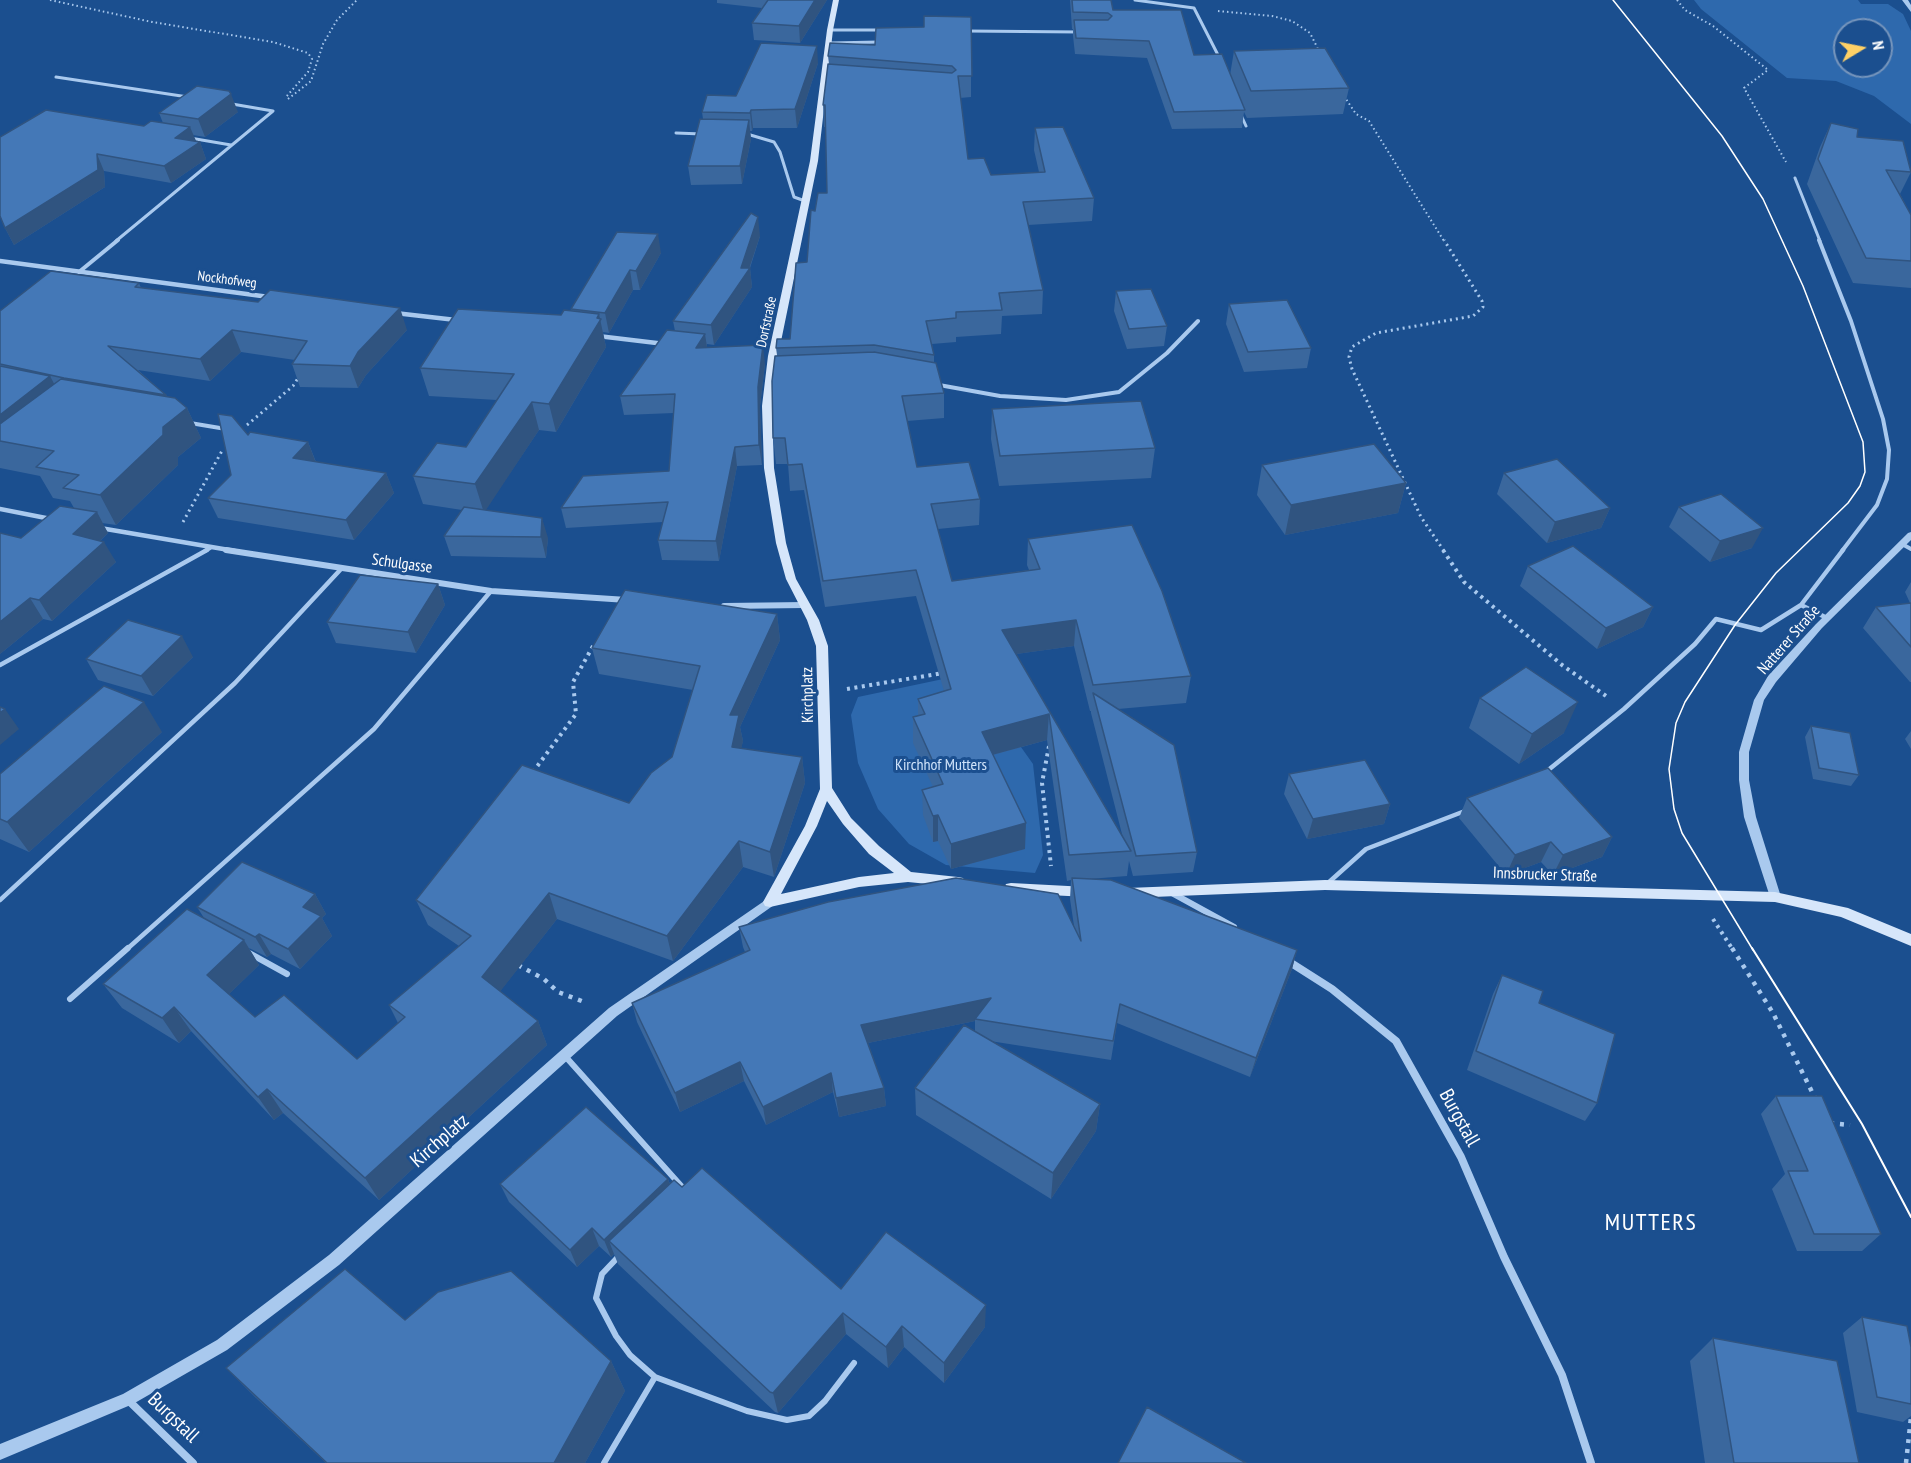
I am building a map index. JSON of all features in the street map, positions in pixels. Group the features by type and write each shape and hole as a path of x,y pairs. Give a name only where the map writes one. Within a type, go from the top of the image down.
{"main road":[{"name":"Dorfstraße","path":"805,605 786,563 769,468 766,425 769,355 814,161 828,43 836,0"},
{"name":"Kirchplatz","path":"770,902 797,855 826,789 826,692 822,646 805,605"},
{"path":"826,789 847,821 874,850 908,877"},
{"name":"Kirchplatz","path":"770,902 859,882 908,877 977,884"},
{"name":"Innsbrucker Straße","path":"1171,892 1325,885 1775,897 1843,912 1911,940"},
{"path":"1000,887 1106,893 1171,892"}],"street":[{"path":"1905,0 1911,10"},
{"name":"Nockhofweg","path":"0,261 277,299"},
{"path":"393,313 463,321"},
{"path":"592,336 667,344"},
{"path":"0,509 57,520"},
{"name":"Schulgasse","path":"92,526 210,548 491,591 639,601"},
{"name":"Natterer Straße","path":"1775,897 1750,817 1744,780 1744,752 1759,700 1772,679 1827,618 1906,546 1911,534"},
{"path":"717,606 805,605"},
{"path":"1171,892 1240,931"},
{"name":"Kirchplatz","path":"0,1452 128,1399 222,1344 334,1260 613,1012 770,902"},
{"name":"Burgstall","path":"1278,954 1332,989 1396,1041 1461,1157 1504,1257 1562,1375 1591,1463"},
{"name":"Burgstall","path":"128,1399 193,1463"}],"lane":[{"path":"1135,0 1194,8 1205,25 1222,66"},
{"path":"830,30 885,30"},
{"path":"961,31 1083,32"},
{"path":"828,43 882,42"},
{"path":"56,77 193,98"},
{"path":"824,81 834,82"},
{"path":"228,104 273,111"},
{"path":"1238,106 1246,126"},
{"path":"80,272 273,111"},
{"path":"676,133 711,134"},
{"path":"746,134 761,136 774,142 780,152 794,196 805,201"},
{"path":"187,138 231,145"},
{"path":"1546,773 1624,709 1695,644 1716,619 1761,630 1801,605 1877,505 1887,479 1889,450 1882,419 1851,321 1795,178"},
{"path":"932,384 1000,396 1066,400 1119,393 1167,353 1198,321"},
{"path":"769,377 781,377"},
{"path":"186,423 240,432"},
{"path":"0,665 210,548"},
{"path":"0,900 235,683 341,569"},
{"path":"69,999 330,771 374,729 491,591"},
{"path":"1801,605 1827,618"},
{"path":"1325,885 1366,849 1475,808"},
{"path":"170,911 180,916"},
{"path":"238,948 287,974"},
{"path":"564,1056 686,1192 678,1200"},
{"path":"628,1247 602,1274 597,1286 596,1298 616,1336 630,1355 655,1377 747,1411 787,1420 809,1416 825,1401 854,1363"},
{"path":"604,1463 655,1377"}],"path":[{"path":"50,0 152,22 273,42 308,53 312,59 308,72 273,111"},
{"path":"273,111 311,81 323,44 337,20 357,0"},
{"path":"1677,0 1685,10 1713,26 1768,70 1744,88 1795,178"},
{"path":"1194,8 1257,14 1292,21 1310,33 1323,59"},
{"path":"1340,90 1356,114 1369,121 1482,301 1480,312 1473,316 1376,333 1352,347 1348,357 1352,369 1383,439 1420,517 1464,582 1562,666 1624,709"},
{"path":"172,541 225,444 293,386 305,367"},
{"path":"527,781 576,714 573,682 595,642"},
{"path":"826,692 951,672"},
{"path":"1050,740 1042,783 1054,891"},
{"path":"1698,895 1773,1013 1818,1103"},
{"path":"513,962 544,979 558,992 613,1012"},
{"path":"1823,1113 1828,1123 1850,1125"},
{"path":"1906,1463 1911,1417"}],"green space":[{"path":"1694,0 1858,0 1861,4 1888,4 1903,14 1911,31 1911,124 1874,96 1836,81 1787,78 1701,9"},
{"name":"Kirchhof Mutters","path":"962,675 994,709 1033,764 1043,855 1035,873 946,865 909,844 878,809 858,763 851,715 858,697"}],"building":[{"path":"768,0 815,0 799,26 752,23"},
{"path":"1072,0 1111,0 1113,10 1181,10 1194,55 1222,54 1245,110 1174,112 1149,41 1076,38 1074,20 1108,20 1112,16 1108,13 1073,12"},
{"path":"924,16 971,17 972,76 958,76 968,159 984,158 991,175 1045,172 1035,128 1063,127 1094,198 1023,202 1043,290 999,293 1002,310 956,312 956,318 926,321 934,355 874,345 776,348 777,339 790,339 796,263 807,262 811,210 815,211 818,193 827,193 825,105 823,105 828,64 952,73 956,70 952,66 828,56 830,43 875,45 876,28 924,27"},
{"path":"761,43 817,46 795,109 751,110 750,113 702,112 707,95 736,96"},
{"path":"1325,48 1349,88 1251,91 1234,51"},
{"path":"197,86 229,91 231,94 198,119 159,113"},
{"path":"46,110 144,126 151,121 190,127 175,138 200,142 164,166 97,154 98,170 5,228 0,216 0,137"},
{"path":"700,119 749,120 740,166 688,166"},
{"path":"1831,123 1858,129 1857,137 1903,141 1911,172 1886,170 1911,215 1911,261 1866,258 1818,159"},
{"path":"751,213 758,217 741,268 750,268 711,325 673,321"},
{"path":"617,232 658,234 636,271 630,270 605,313 571,309"},
{"path":"51,271 139,283 135,287 258,302 270,290 400,308 358,352 350,366 292,364 307,341 232,330 200,359 108,346 166,395 64,378 0,364 0,311"},
{"path":"1151,289 1167,326 1129,329 1116,291"},
{"path":"1287,300 1311,348 1248,352 1229,304"},
{"path":"458,309 561,315 564,310 599,314 597,318 601,319 549,404 532,402 475,484 413,476 437,443 466,447 514,374 420,368"},
{"path":"667,330 705,334 696,348 763,345 758,387 759,445 735,447 716,541 658,540 668,502 561,508 583,476 669,471 675,394 620,396"},
{"path":"874,352 936,363 944,393 902,396 917,467 969,462 980,499 931,504 952,581 1040,569 1028,539 1132,525 1162,591 1191,676 1093,685 1076,620 1002,630 1131,851 1069,855 1049,714 982,732 1026,823 951,844 938,815 933,816 922,790 943,784 913,717 925,714 918,699 951,689 916,570 823,581 802,464 788,465 785,438 773,438 772,381 775,356"},
{"path":"0,366 50,376 0,415"},
{"path":"61,379 175,398 187,408 163,427 163,435 100,495 63,488 79,475 36,467 54,451 0,441 0,424"},
{"path":"1141,401 1155,448 1000,456 992,409"},
{"path":"218,414 232,416 248,435 250,432 308,442 293,458 386,473 346,520 208,498 231,475"},
{"path":"1374,444 1406,483 1291,505 1262,465"},
{"path":"1557,459 1610,508 1555,522 1504,473"},
{"path":"1721,494 1763,528 1720,541 1679,507"},
{"path":"60,506 97,512 73,534 104,542 39,600 30,598 0,622 0,533 21,538"},
{"path":"464,507 542,518 541,537 444,536"},
{"path":"1573,546 1653,607 1606,628 1528,566"},
{"path":"360,575 438,584 408,632 327,622"},
{"path":"625,590 777,614 730,715 739,715 732,747 802,757 770,852 739,841 667,936 549,893 482,977 538,1021 365,1178 267,1089 258,1097 174,1007 162,1018 103,984 187,909 244,940 207,975 255,1017 284,995 357,1059 405,1017 389,1005 471,936 416,900 522,765 629,803 651,773 672,757 700,666 592,648"},
{"path":"1911,603 1911,647 1876,607"},
{"path":"128,620 182,636 141,676 86,659"},
{"path":"1526,667 1578,702 1532,734 1480,698"},
{"path":"104,686 144,702 7,822 0,819 0,774"},
{"path":"1093,693 1174,745 1197,852 1136,856"},
{"path":"1811,726 1850,733 1859,775 1819,768"},
{"path":"1365,760 1390,804 1313,819 1289,774"},
{"path":"1548,768 1612,837 1563,855 1551,842 1515,855 1467,798"},
{"path":"242,862 315,894 303,907 321,916 288,949 259,934 255,937 197,907"},
{"path":"956,878 1058,894 1081,941 1072,878 1111,880 1297,950 1256,1058 1120,1004 1113,1041 975,1019 991,998 861,1025 884,1088 836,1098 831,1073 763,1107 740,1062 675,1093 632,1003 750,950 739,927 828,902"},
{"path":"1502,975 1543,991 1539,1003 1615,1034 1597,1103 1476,1051"},
{"path":"964,1025 1100,1104 1053,1173 915,1088"},
{"path":"1776,1096 1822,1096 1881,1234 1814,1234 1788,1171 1808,1171"},
{"path":"586,1107 668,1179 604,1240 592,1228 570,1250 500,1184"},
{"path":"702,1168 841,1289 886,1232 986,1305 944,1363 902,1326 886,1347 843,1313 773,1393 770,1392 609,1241 674,1180 682,1187"},
{"path":"345,1269 405,1320 438,1292 511,1271 611,1361 554,1463 327,1463 226,1368"},
{"path":"1862,1317 1907,1326 1911,1347 1911,1404 1877,1397"},
{"path":"1713,1338 1837,1361 1859,1463 1734,1463"},
{"path":"1147,1407 1246,1463 1118,1463"}],"tram line":[{"path":"1613,0 1722,136 1763,199 1803,286 1863,442 1865,472 1860,486 1848,503 1776,573 1735,625 1685,702 1676,723 1669,769 1674,809 1682,833 1753,950"},
{"path":"1752,948 1862,1124 1911,1217"}],"district":[{"name":"MUTTERS","path":"1651,1223"}]}
